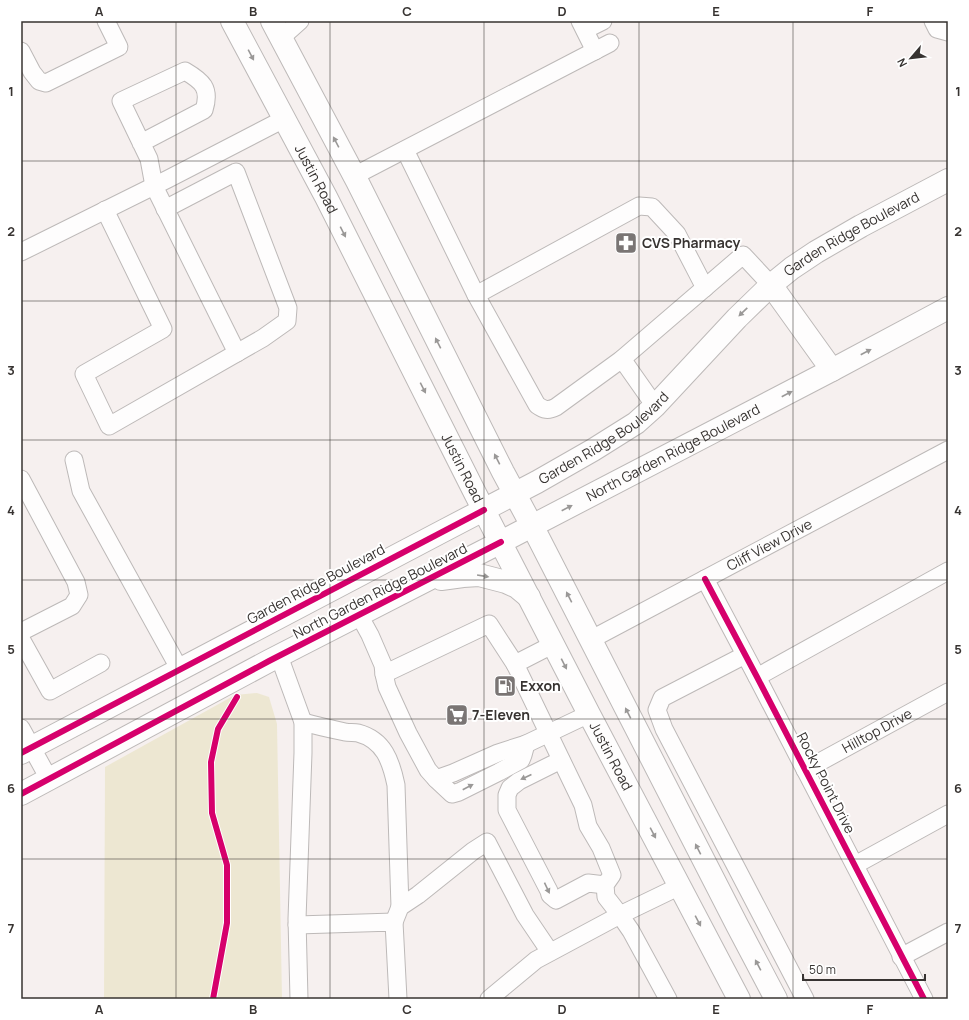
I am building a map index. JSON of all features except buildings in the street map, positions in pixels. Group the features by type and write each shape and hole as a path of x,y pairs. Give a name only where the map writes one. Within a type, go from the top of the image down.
{"main road":[{"name":"Justin Road","path":"232,21 326,197 589,714 739,999"},
{"path":"277,29 354,176 515,494 776,999"},
{"path":"326,197 354,176"},
{"name":"Garden Ridge Boulevard","path":"26,751 515,494 593,450 636,423 655,406 737,318 771,285 792,268 861,226 948,180"},
{"path":"771,285 832,370"},
{"name":"North Garden Ridge Boulevard","path":"274,659 502,542 948,308"},
{"path":"417,586 442,578 479,575 506,582 517,587 530,598"},
{"path":"21,794 274,659"},
{"path":"180,670 196,700"}],"street":[{"path":"21,51 32,72 39,81 46,83 119,47 106,21"},
{"path":"277,29 300,21"},
{"path":"354,176 603,47 583,26 603,21"},
{"path":"933,21 937,29 948,32"},
{"path":"141,142 204,110 207,101 206,90 198,78 184,71 121,101 149,159 154,186 237,353"},
{"path":"21,252 284,119"},
{"path":"405,150 476,295 537,405 543,410 549,410 556,407 622,359 742,255 771,285"},
{"path":"105,210 163,329 84,374 109,426 263,338 287,320 288,308 236,172 165,209"},
{"path":"476,295 639,206 652,208 677,234 705,288"},
{"path":"622,359 655,406"},
{"name":"Cliff View Drive","path":"590,640 948,450"},
{"path":"74,460 81,491 180,670"},
{"path":"21,479 76,582 79,595 72,606 21,632"},
{"path":"757,677 948,571"},
{"name":"Rocky Point Drive","path":"705,579 924,999"},
{"path":"359,615 370,635 383,665 387,686 408,733 428,770 436,779 452,774 498,753 526,744 589,714"},
{"path":"384,674 489,624 515,664 583,805 588,826 601,848 612,875 605,885 606,897 631,931 668,999"},
{"path":"21,639 50,691 101,663"},
{"path":"515,664 554,644"},
{"path":"745,655 662,698 657,710 664,729 805,999"},
{"path":"274,659 303,722 297,925 298,999"},
{"name":"Hilltop Drive","path":"805,770 948,692"},
{"path":"303,722 358,734 371,739 385,752 390,761 396,785 398,999"},
{"path":"21,728 26,751 49,779"},
{"path":"561,760 519,781 510,788 507,795 507,810 550,895 556,900 588,883 605,885"},
{"path":"855,865 948,814"},
{"path":"297,925 397,915 418,895 473,851 487,842 525,915 550,952"},
{"path":"489,999 536,960 620,915 680,886"},
{"path":"902,957 948,932"}],"shaded area":[{"path":"257,693 269,697 277,724 282,999 104,999 105,767 235,695"}],"cycle path":[{"path":"21,753 484,510"},
{"path":"21,794 269,661 501,542"},
{"path":"705,579 924,999"},
{"path":"213,999 227,923 227,865 212,813 211,762 218,729 237,697"}],"place":[{"name":"CVS Pharmacy","path":"626,243"},
{"name":"Exxon","path":"505,686"},
{"name":"7-Eleven","path":"457,715"}]}
